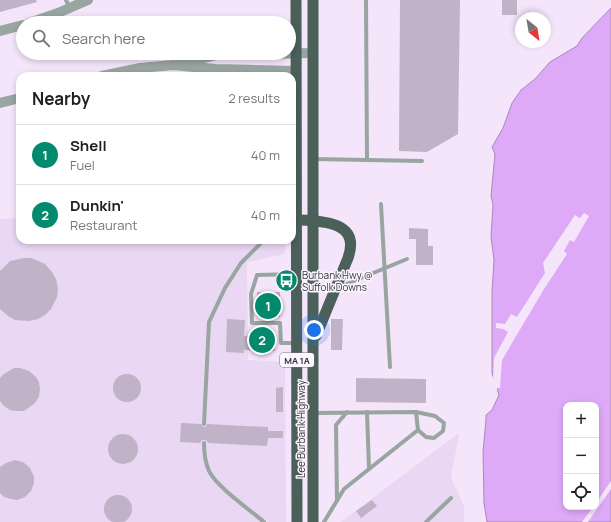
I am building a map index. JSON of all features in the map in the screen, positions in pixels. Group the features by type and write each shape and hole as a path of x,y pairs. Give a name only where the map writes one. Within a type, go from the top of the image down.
{"highway":[{"name":"MA 1A","path":"296,0 296,71"},
{"name":"MA 1A","path":"313,0 313,159"},
{"name":"Lee Burbank Highway","path":"296,71 296,205"},
{"name":"Lee Burbank Highway","path":"313,159 313,522"},
{"path":"296,220 325,222 336,225 345,231 350,240 351,248 349,256 313,342"},
{"name":"Lee Burbank Highway","path":"295,244 297,274 297,522"}],"street":[{"path":"43,16 68,4 88,0"},
{"path":"0,31 16,27"},
{"path":"296,53 313,53"},
{"path":"121,72 140,68 173,65 195,60"},
{"path":"173,65 215,69 296,71"},
{"path":"0,103 16,99"}],"lane":[{"path":"366,0 367,160"},
{"path":"313,159 422,161"},
{"path":"381,204 390,367"},
{"path":"204,424 209,322 225,288 242,261 260,244"},
{"path":"335,289 407,259"},
{"path":"297,274 257,275 251,294 252,323 280,323 281,343 297,343"},
{"path":"337,501 336,425 347,412"},
{"path":"367,412 369,469"},
{"path":"313,413 416,412 435,416 444,423 443,431 434,438 426,437 418,430 416,412"},
{"path":"324,522 344,489 418,430"},
{"path":"204,443 206,462 212,476 264,522"},
{"path":"426,522 451,498"}],"shaded area":[{"path":"611,8 611,522 487,522 484,503 483,452 486,415 492,410 499,395 492,373 492,292 494,260 491,237 493,205 491,196 495,154 492,147 503,128 512,103 521,90 535,79 550,62 577,46 582,38"},
{"path":"16,218 16,244 285,244 285,254 247,262 248,360 285,362 286,522 0,522 0,219"},
{"path":"459,433 451,478 464,506 464,522 341,522"}],"pier":[{"path":"584,213 589,216 574,242 570,240 564,251 567,254 544,289 502,360 500,388 497,388 497,394 493,382 494,358 508,332 503,329 496,328 496,323 505,324 511,314 517,317 545,273 543,263 575,215 580,218"},
{"path":"611,481 611,489 599,506 599,499"},
{"path":"591,510 596,510 588,522 582,522"}],"building":[{"path":"0,0 36,0 37,2 0,12"},
{"path":"400,0 460,0 458,134 427,152 399,151"},
{"path":"502,0 517,0 517,12 515,12 515,15 502,15"},
{"path":"409,228 428,229 428,246 433,246 433,265 416,265 416,239 409,239"},
{"path":"31,258 45,264 56,279 58,289 57,297 51,309 38,319 29,321 15,320 0,309 0,271 10,261"},
{"path":"257,292 280,292 280,317 257,317"},
{"path":"227,319 245,320 244,336 275,337 275,351 244,350 244,353 226,352"},
{"path":"331,319 343,319 342,350 331,350"},
{"path":"14,368 29,371 39,382 39,397 34,404 24,411 10,410 0,401 0,378"},
{"path":"127,374 133,375 137,378 140,382 140,394 137,398 133,401 127,402 121,401 117,398 114,394 113,388 114,382 117,378 121,375"},
{"path":"356,378 426,379 426,403 356,402"},
{"path":"283,387 283,412 276,412 276,388"},
{"path":"181,423 201,424 203,427 206,427 207,424 268,427 268,431 283,431 283,438 268,438 267,446 208,443 204,440 200,443 180,442"},
{"path":"123,434 133,439 138,449 133,459 123,464 113,459 108,449 113,439"},
{"path":"15,460 23,462 30,468 34,477 34,483 31,491 25,497 17,500 4,497 0,493 0,467"},
{"path":"118,495 128,499 132,509 128,519 118,523 108,519 104,509 108,499"},
{"path":"372,500 377,506 361,518 356,511"}],"place":[{"name":"Burbank Hwy @ Suffolk Downs","path":"286,281"},
{"name":"Shell","path":"268,306"},
{"name":"Dunkin'","path":"262,340"}]}
